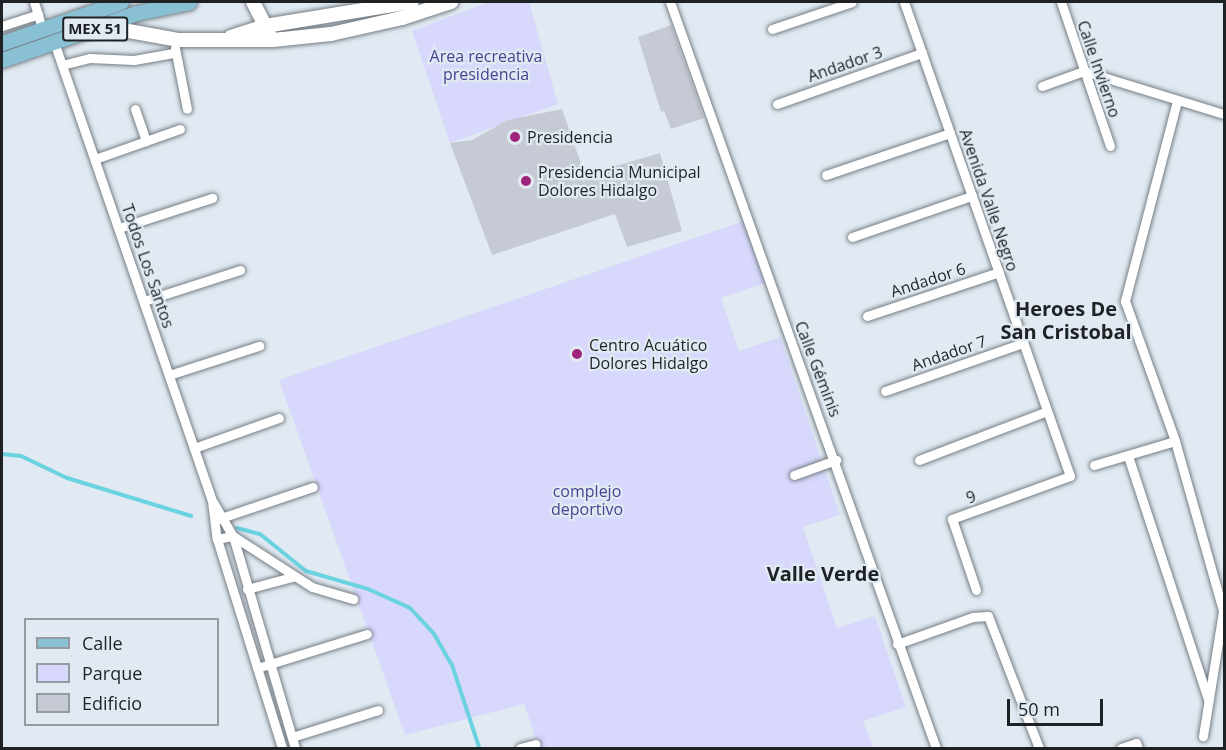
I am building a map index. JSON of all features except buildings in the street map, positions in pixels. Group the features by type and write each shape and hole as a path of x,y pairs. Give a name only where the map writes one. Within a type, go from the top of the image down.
{"main road":[{"path":"54,42 54,32 102,2"},
{"name":"MEX 51","path":"2,43 40,22 80,15 121,2"},
{"name":"MEX 51","path":"2,60 172,3 189,2"}],"street":[{"path":"2,26 40,22 34,2"},
{"path":"253,2 273,40"},
{"path":"218,41 265,26 412,2"},
{"path":"62,65 90,58 134,60 176,47 218,41 273,40 331,34 402,18 452,2"},
{"name":"Calle Géminis","path":"670,2 836,460 897,644 936,748"},
{"path":"772,29 852,2"},
{"name":"Avenida Valle Negro","path":"904,2 1070,476"},
{"name":"Calle Invierno","path":"1061,2 1110,146"},
{"path":"327,17 331,34"},
{"path":"102,26 176,47"},
{"name":"Todos Los Santos","path":"54,42 212,501 219,519 234,536 247,589 295,748"},
{"path":"176,47 188,109"},
{"name":"Andador 3","path":"777,104 922,53"},
{"path":"1042,86 1084,71 1224,114"},
{"path":"1177,101 1126,286 1125,301 1175,441 1223,611 1203,736"},
{"path":"135,110 146,141"},
{"path":"95,159 180,129"},
{"path":"826,175 950,133"},
{"path":"852,237 972,196"},
{"path":"119,228 212,198"},
{"path":"144,301 240,270"},
{"name":"Andador 6","path":"867,316 999,272"},
{"name":"Andador 7","path":"885,391 1023,343"},
{"path":"169,375 259,346"},
{"path":"920,460 1047,411"},
{"path":"194,448 279,418"},
{"path":"1094,465 1175,441"},
{"path":"1128,456 1208,701"},
{"path":"794,475 836,460"},
{"name":"9","path":"976,590 952,519 1070,476"},
{"path":"219,519 313,487"},
{"name":"Todos Los Santos","path":"219,519 218,539 282,748"},
{"path":"218,539 234,536 292,577 312,587 353,599"},
{"path":"247,589 292,577"},
{"path":"897,644 974,617 988,616 1039,748"},
{"path":"257,668 367,634"},
{"path":"292,737 378,710"},
{"path":"1121,748 1136,743 1138,748"},
{"path":"520,748 536,744"}],"green space":[{"name":"Area recreativa presidencia","path":"489,2 529,2 558,104 450,143 412,31"},
{"name":"complejo deportivo","path":"744,221 765,283 721,298 739,351 780,337 840,515 803,527 837,628 875,616 906,707 863,721 874,748 539,748 524,704 405,735 279,380"}],"waterway":[{"path":"2,454 21,456 67,478 191,516"},
{"path":"237,528 260,534 306,571 368,589 410,608 434,634 452,665 479,747"}],"place":[{"name":"Presidencia","path":"515,137"},
{"name":"Presidencia Municipal Dolores Hidalgo","path":"526,181"},
{"name":"Centro Acuático Dolores Hidalgo","path":"577,354"}],"district":[{"name":"Heroes De San Cristobal","path":"1066,320"},
{"name":"Valle Verde","path":"823,573"}]}
